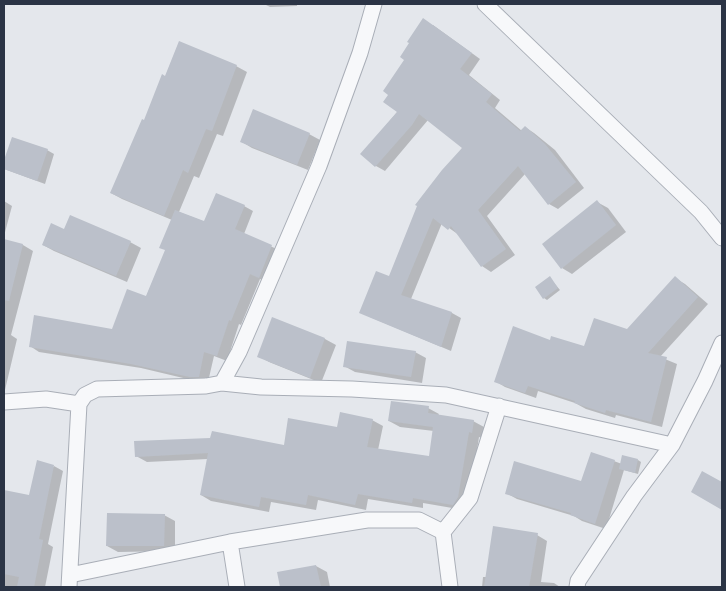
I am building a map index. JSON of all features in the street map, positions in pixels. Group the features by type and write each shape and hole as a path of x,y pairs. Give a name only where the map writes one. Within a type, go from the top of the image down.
{"street":[{"path":"222,383 238,352 319,166 360,53 374,4"},
{"path":"485,4 701,212 722,238"},
{"path":"577,587 578,581 634,496 672,445 705,382 722,343"},
{"path":"443,532 419,520 367,520 230,542 69,581 79,404 85,395 98,389 206,386 222,383 261,387 352,389 446,395 672,445"},
{"path":"4,402 46,399 79,404"},
{"path":"450,587 443,532 470,498 499,406"},
{"path":"230,542 237,587"}],"building":[{"path":"423,18 472,53 460,69 492,94 486,102 520,131 525,126 545,144 576,182 548,205 518,166 478,210 506,249 481,267 451,226 448,230 433,218 401,295 452,312 441,347 359,313 376,271 389,276 417,206 415,205 462,148 419,114 412,125 375,167 360,154 397,112 383,102 388,95 383,91 404,60 400,57 409,43 407,42"},
{"path":"179,41 237,65 212,131 206,129 188,173 183,170 164,216 110,193 142,119 144,120 162,74 165,76"},
{"path":"253,109 310,133 297,165 240,142"},
{"path":"12,137 48,149 37,181 4,169 4,160"},
{"path":"216,193 245,205 235,229 272,245 259,278 250,274 231,321 229,320 217,356 204,352 199,377 190,377 131,364 29,347 34,315 112,329 127,289 146,296 165,250 159,248 175,210 204,221"},
{"path":"597,200 616,225 561,269 542,244"},
{"path":"70,215 131,241 116,276 42,245 51,223 64,229"},
{"path":"4,239 23,244 9,301 4,300"},
{"path":"550,276 558,288 543,299 535,287"},
{"path":"675,276 698,297 648,353 667,357 651,422 606,410 605,413 528,386 525,393 494,382 513,326 550,340 551,336 584,346 594,318 627,329"},
{"path":"272,317 325,338 310,378 257,357"},
{"path":"347,341 416,351 411,377 343,367"},
{"path":"391,401 429,406 428,413 474,420 472,433 469,432 458,497 453,505 413,498 412,503 358,494 355,505 308,495 306,505 261,497 259,507 200,495 208,453 135,457 134,441 210,438 212,431 284,445 288,418 337,427 340,412 373,419 367,447 429,456 433,427 388,421"},
{"path":"591,452 615,460 595,524 570,515 571,513 505,494 514,461 581,481"},
{"path":"622,455 638,459 635,473 619,469"},
{"path":"37,460 54,465 39,539 43,540 34,587 17,587 19,577 4,574 4,490 29,495"},
{"path":"702,471 722,482 722,510 691,492"},
{"path":"107,513 165,514 164,546 106,546"},
{"path":"493,526 538,533 529,587 484,587"},
{"path":"316,565 321,587 280,587 277,572"}]}
